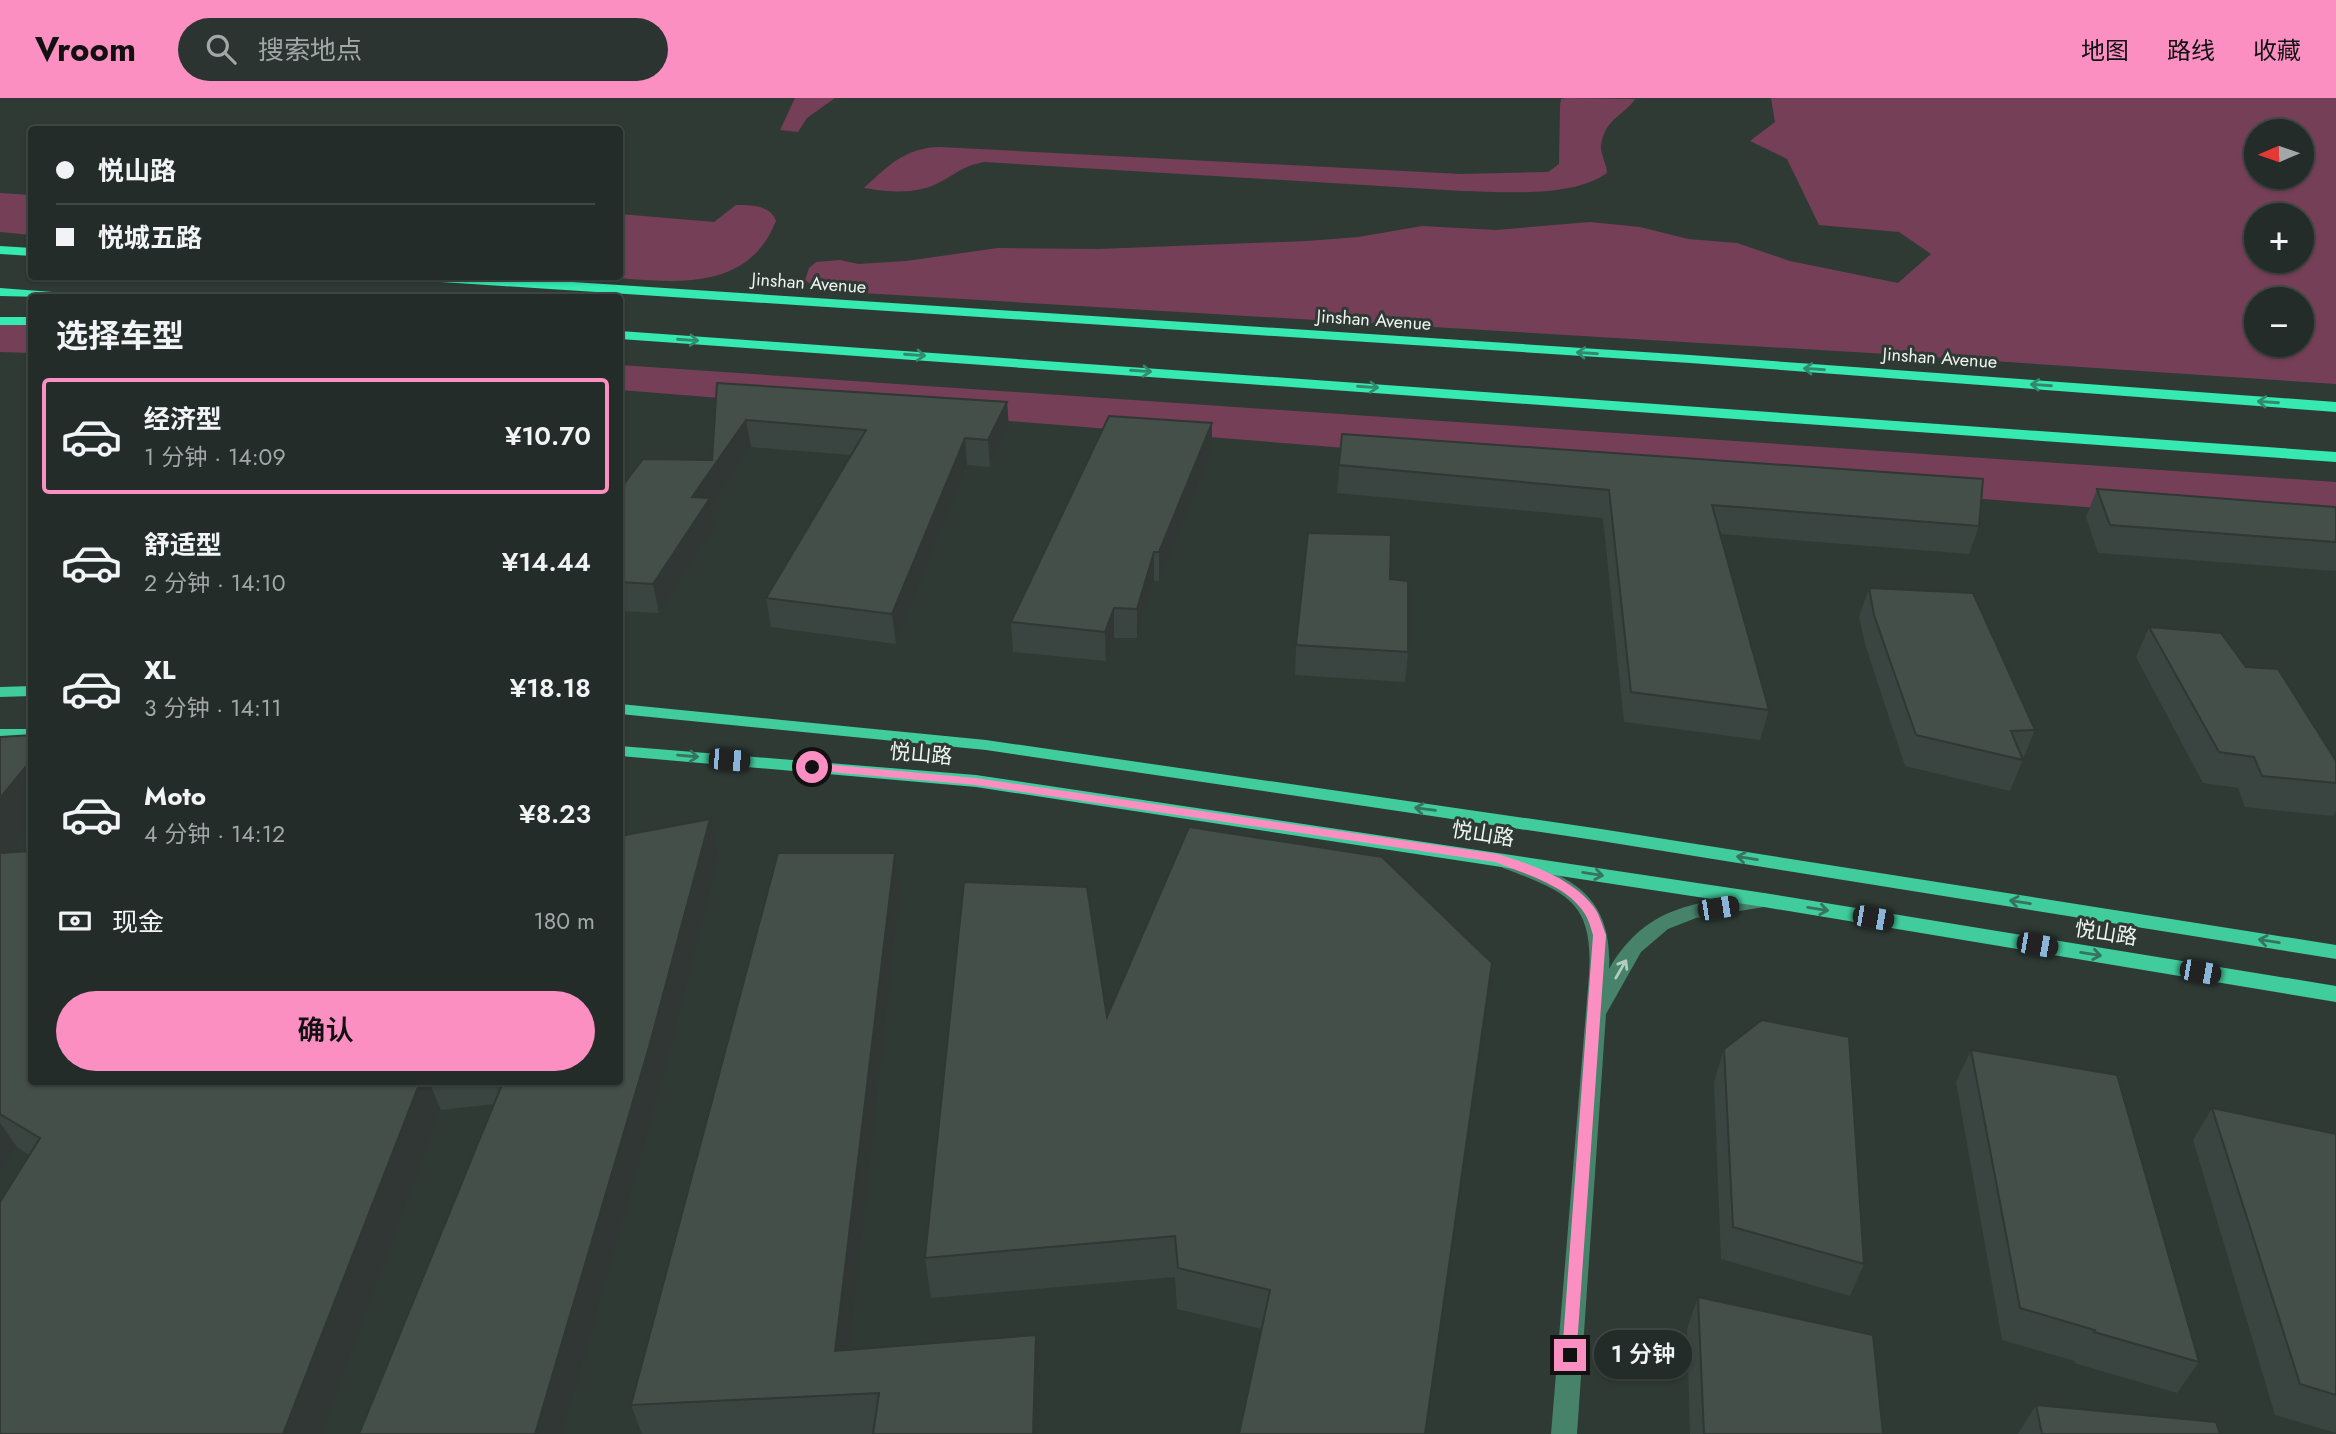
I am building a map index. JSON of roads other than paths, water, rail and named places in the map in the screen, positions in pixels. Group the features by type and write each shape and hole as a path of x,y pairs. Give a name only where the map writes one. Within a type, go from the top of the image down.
{"highway":[{"path":"0,250 25,252"},
{"name":"Jinshan Avenue","path":"472,280 1690,359 2336,407"},
{"path":"0,292 28,294"},
{"path":"0,321 28,321"},
{"path":"623,335 2336,457"}],"main road":[{"path":"0,692 28,691"},
{"name":"悦山路","path":"623,709 1000,747 1601,835 2336,952"},
{"path":"0,734 28,734"},
{"name":"悦山路","path":"623,751 976,781 1765,900 2336,994"}],"street":[{"path":"1497,859 1546,877 1573,894 1591,912 1599,935 1596,1014 1564,1434"},
{"path":"1596,1014 1634,948 1656,926 1687,913 1765,900"}]}
